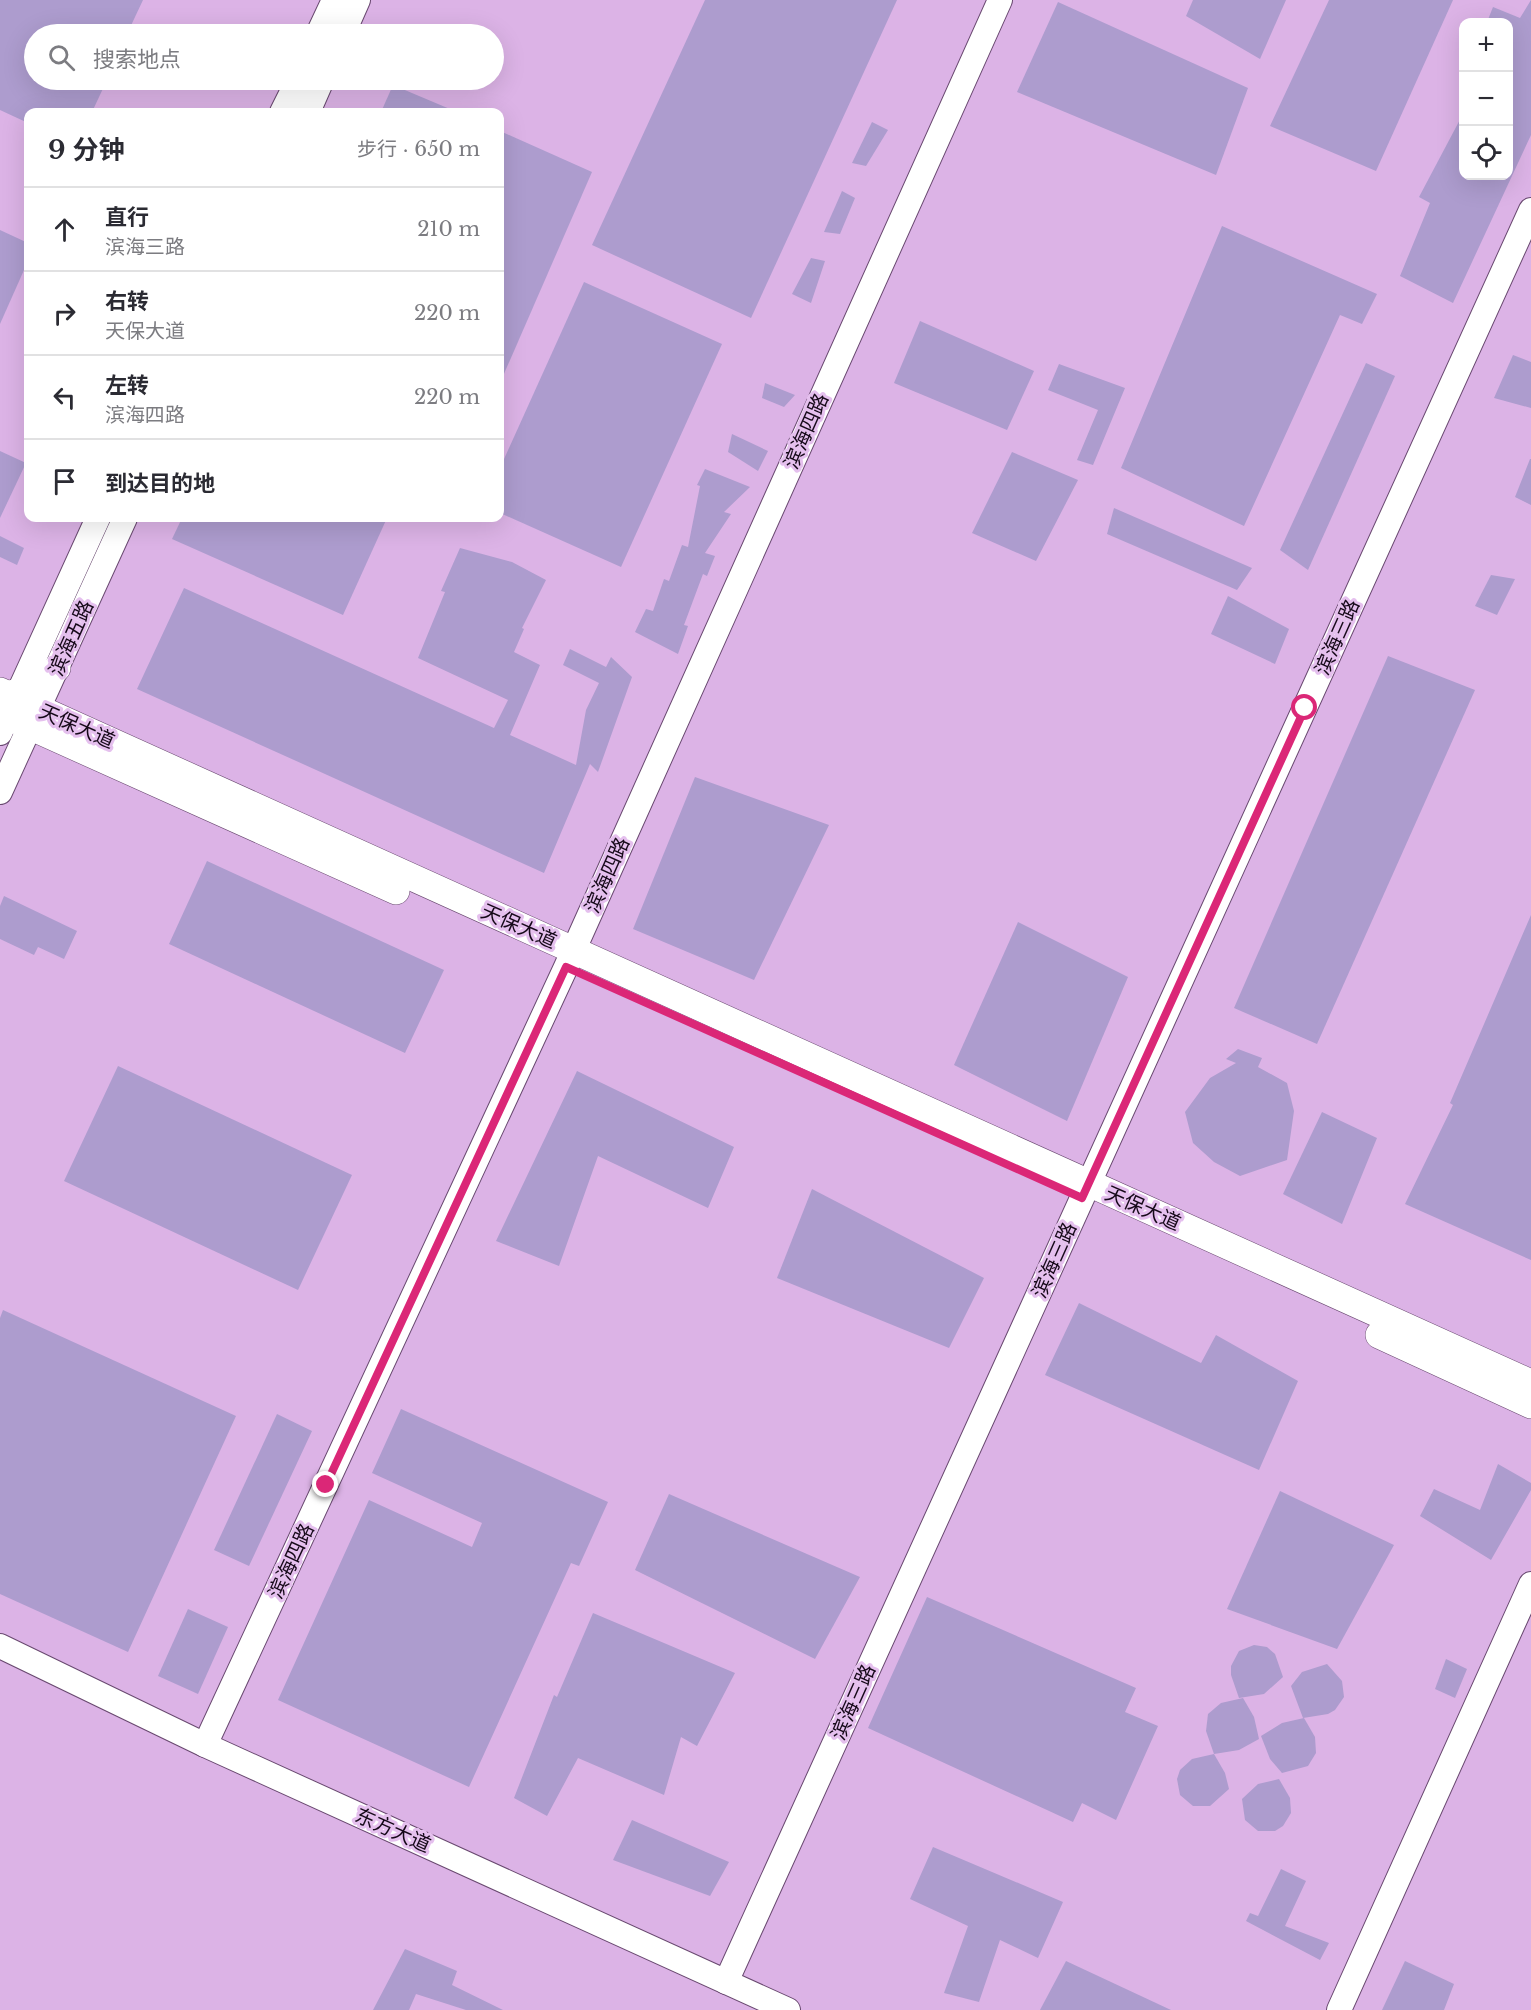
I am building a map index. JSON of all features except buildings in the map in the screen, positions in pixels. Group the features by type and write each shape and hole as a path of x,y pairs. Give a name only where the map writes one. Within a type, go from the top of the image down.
{"main road":[{"path":"11,705 37,686 46,662"},
{"name":"天保大道","path":"11,705 1086,1191 1531,1383"},
{"name":"天保大道","path":"1086,1191 1531,1405"}],"street":[{"path":"323,24 334,0"},
{"path":"347,24 358,0"},
{"name":"滨海四路","path":"205,1745 569,959 1000,0"},
{"path":"284,108 292,90"},
{"path":"310,108 318,90"},
{"name":"滨海三路","path":"726,1982 1531,210"},
{"name":"滨海五路","path":"46,662 97,522"},
{"name":"滨海五路","path":"46,662 123,522"},
{"path":"0,792 11,705"},
{"path":"1338,2010 1531,1584"},
{"name":"东方大道","path":"0,1646 205,1745 788,2010"}],"shaded area":[{"path":"0,0 1531,0 1531,2010 0,2010"}],"route":[{"path":"326,1485 566,967 1082,1198 1305,708"}]}
